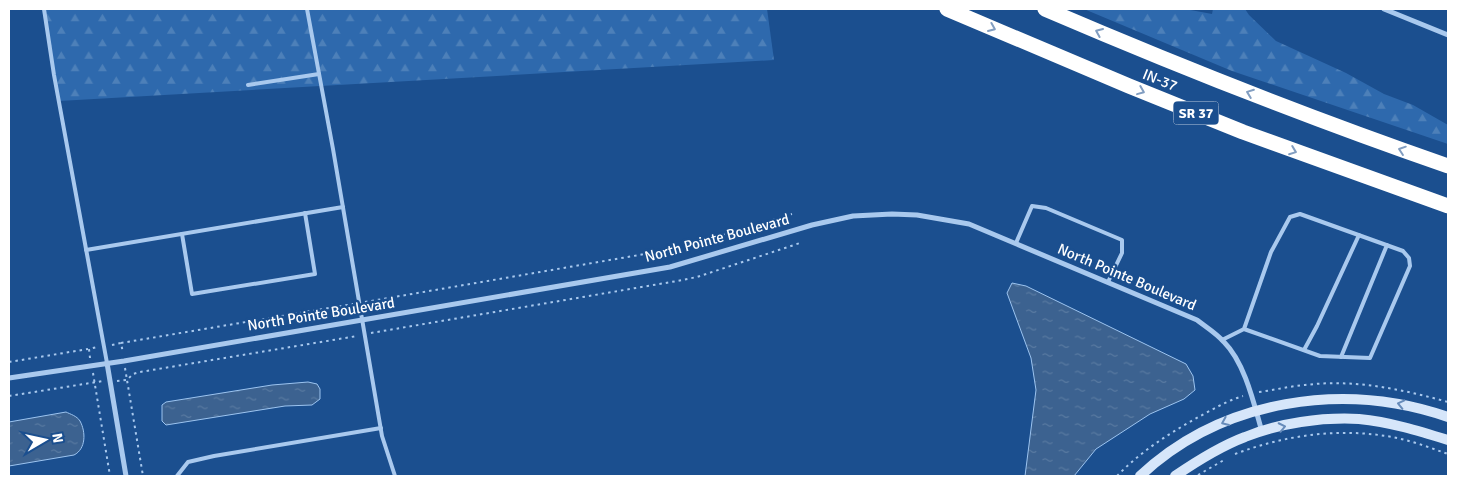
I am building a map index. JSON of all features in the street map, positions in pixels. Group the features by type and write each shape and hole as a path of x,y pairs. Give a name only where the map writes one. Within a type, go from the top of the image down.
{"highway":[{"name":"IN-37","path":"947,9 1244,132 1448,206"},
{"name":"IN-37","path":"1045,9 1232,86 1370,139 1448,166"}],"street":[{"path":"1384,9 1448,35"},
{"name":"North Pointe Boulevard","path":"9,378 124,361 670,267 812,224 853,216 917,215 944,218 969,224 1197,320 1222,340 1235,356 1262,432"},
{"path":"107,363 126,476"},
{"path":"1140,476 1181,444 1224,422 1256,411 1300,402 1326,399 1359,399 1393,402 1448,417"},
{"path":"1175,476 1245,436 1319,420 1358,419 1402,426 1448,440"}],"lane":[{"path":"44,9 54,74 107,363"},
{"path":"307,9 344,207 381,428 395,476"},
{"path":"248,85 319,74"},
{"path":"1016,243 1032,206 1046,208 1122,240 1122,253 1108,282"},
{"path":"86,250 344,207"},
{"path":"182,234 192,294 315,274 305,213"},
{"path":"1222,340 1244,329 1271,252 1290,217 1300,214 1403,251 1409,258 1410,266 1370,358 1320,356 1244,329"},
{"path":"1304,350 1359,235"},
{"path":"1341,357 1387,245"},
{"path":"177,476 188,462 381,428"}],"path":[{"path":"121,343 672,250 792,214"},
{"path":"127,380 133,374 140,372 677,281 800,243"},
{"path":"9,362 89,349"},
{"path":"124,361 143,476"},
{"path":"9,396 94,382 110,476"},
{"path":"1117,476 1142,453 1163,438 1235,398"},
{"path":"1196,476 1230,456 1252,447 1300,435 1358,433 1387,436 1448,454"}],"green space":[{"path":"42,9 767,9 774,60 59,101"},
{"path":"1084,9 1185,9 1212,14 1213,9 1245,9 1276,41 1346,73 1384,94 1413,105 1448,125 1448,144 1232,71"}],"water":[{"path":"1012,283 1026,286 1186,364 1193,376 1195,390 1184,399 1150,414 1096,449 1074,476 1025,476 1036,390 1031,358 1007,293"},
{"path":"308,382 317,384 320,389 320,399 312,405 285,406 166,425 162,421 162,405 166,402 272,385"},
{"path":"66,412 77,418 82,425 84,440 78,452 74,455 9,466 9,422"}]}
